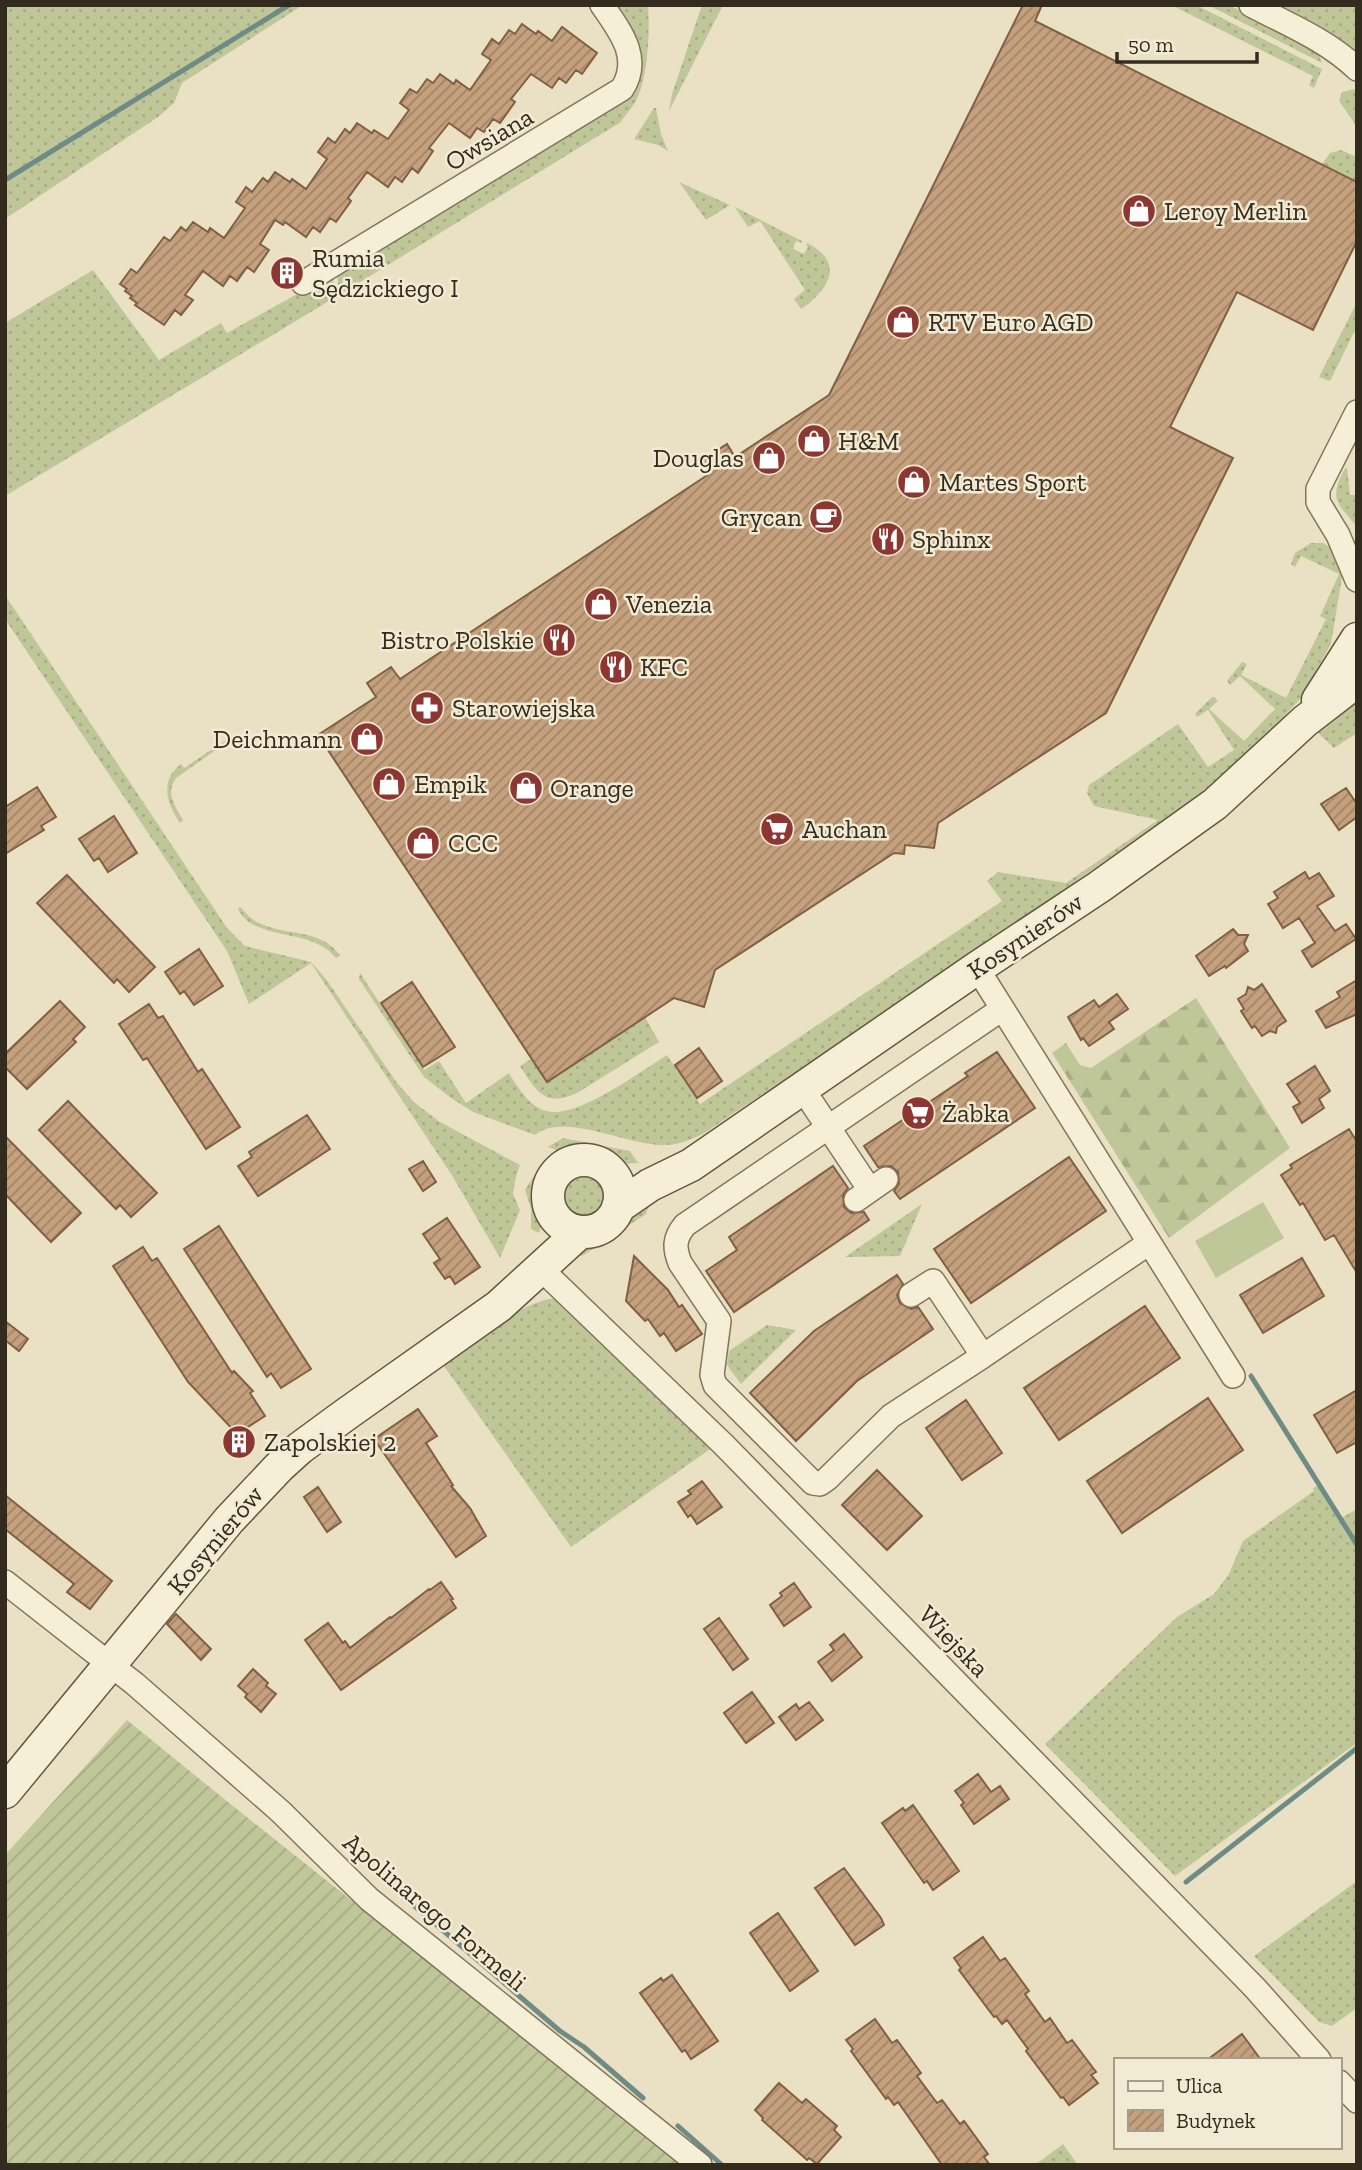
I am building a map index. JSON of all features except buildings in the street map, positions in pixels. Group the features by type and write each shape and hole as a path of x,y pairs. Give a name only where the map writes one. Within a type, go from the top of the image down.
{"main road":[{"name":"Kosynierów","path":"1305,721 1357,639"},
{"name":"Kosynierów","path":"618,1207 650,1185 691,1165 976,968 1099,887 1215,804 1305,721 1357,681"},
{"name":"Kosynierów","path":"610,1171 632,1171 646,1167 734,1135"},
{"path":"578,1159 601,1163 610,1171 620,1188 618,1207 613,1218 593,1231 569,1229 558,1223 551,1213 547,1194 549,1184 566,1163 578,1159"},
{"name":"Kosynierów","path":"499,1306 541,1241 551,1213"},
{"name":"Kosynierów","path":"5,1792 229,1521 279,1467 334,1423 499,1306 580,1232"}],"street":[{"name":"Owsiana","path":"303,283 622,89 630,69 629,52 626,40 602,5"},
{"path":"1251,5 1313,37 1357,69"},
{"path":"1357,412 1318,489 1318,502 1348,542 1357,580"},
{"path":"976,968 1233,1376"},
{"path":"1002,1009 685,1225 679,1232 676,1253 680,1263 719,1321 712,1375 715,1385 807,1479 820,1484 891,1416 1149,1243"},
{"path":"802,1088 871,1189"},
{"name":"Wiejska","path":"541,1269 724,1445 1245,1978 1317,2058"},
{"path":"911,1295 933,1281 983,1356"},
{"name":"Apolinarego Formeli","path":"5,1582 135,1684 281,1812 369,1899 700,2165"},
{"path":"1341,2084 1357,2101"}],"green space":[{"path":"5,5 303,5 182,83 174,103 158,117 5,219"},
{"path":"613,5 648,5 644,78 637,99 621,122 339,295 337,271 633,94 641,69 641,48"},
{"path":"702,5 723,5 669,111 672,94"},
{"path":"1171,5 1196,5 1322,69 1314,88 1309,85 1313,76"},
{"path":"1208,5 1229,5 1308,45 1318,53 1322,63"},
{"path":"1275,5 1357,5 1357,53 1355,50"},
{"path":"1354,89 1357,92 1357,127 1339,101 1342,92"},
{"path":"654,108 668,151 658,145 634,139"},
{"path":"1341,150 1357,157 1357,182 1322,164 1330,153"},
{"path":"679,182 730,205 706,220"},
{"path":"735,207 802,241 796,241 793,249 804,254 807,243 819,250 826,259 829,276 826,284 820,293 801,309 794,299 805,290 760,221 748,227"},
{"path":"93,270 159,360 221,323 227,333 333,274 334,298 5,496 5,323"},
{"path":"1357,302 1357,326 1330,381 1319,377"},
{"path":"1345,468 1350,495 1357,495 1357,527 1337,500 1337,487"},
{"path":"1311,543 1323,543 1334,550 1343,571 1331,644 1300,699 1269,733 1209,788 1022,919 703,1134 667,1145 647,1144 578,1128 547,1129 535,1135 473,1112 424,1077 359,979 360,973 424,1070 439,1061 466,1103 509,1073 524,1096 534,1105 546,1111 559,1112 591,1101 667,1055 700,1104 1002,901 987,881 998,872 1066,883 1158,820 1094,806 1087,793 1089,785 1178,724 1208,767 1234,750 1208,710 1197,717 1195,714 1214,697 1218,701 1209,709 1244,741 1275,709 1240,676 1230,685 1227,681 1242,662 1247,664 1241,675 1286,698 1326,619 1320,616 1339,574 1301,556 1295,567 1291,564 1295,553"},
{"path":"5,595 227,928 245,946 311,962 326,979 397,1083 415,1103 440,1122 520,1165 513,1194 520,1210 500,1258 453,1177 311,963 249,1004 227,951 5,619"},
{"path":"1357,693 1357,733 1334,748 1318,733"},
{"path":"232,736 233,738 176,778 171,794 183,820 180,823 167,793 174,771 181,764 184,768"},
{"path":"240,907 257,922 279,930 312,936 332,946 340,955 336,958 325,948 312,942 257,926 246,920 238,909"},
{"path":"1196,998 1290,1148 1169,1238 1052,1053 1066,1043 1080,1065 1091,1068"},
{"path":"645,1017 659,1042 577,1093 557,1099 549,1098 531,1083 520,1066 531,1059 547,1082"},
{"path":"563,1138 630,1151 638,1163 622,1164 590,1152 571,1155 548,1147"},
{"path":"533,1177 544,1204 539,1233 531,1229 531,1209 525,1190"},
{"path":"585,1177 599,1183 605,1197 599,1211 585,1217 571,1211 565,1197 571,1183"},
{"path":"650,1202 646,1214 582,1256 568,1251 585,1240 605,1235 613,1230 624,1214"},
{"path":"1263,1202 1284,1238 1216,1278 1195,1241"},
{"path":"922,1204 900,1256 845,1257"},
{"path":"556,1298 716,1445 571,1547 442,1363 512,1315 542,1301"},
{"path":"767,1325 796,1330 741,1384 727,1365 729,1351"},
{"path":"1320,1484 1341,1518 1357,1509 1357,1743 1175,1876 1045,1744 1177,1617 1214,1594 1229,1574 1243,1541"},
{"path":"127,1720 687,2165 5,2165 5,1855"},
{"path":"1357,1881 1357,2008 1332,2026 1319,2022 1254,1956"},
{"path":"1063,2144 1078,2165 1035,2165"}],"waterway":[{"path":"5,180 289,5"},
{"path":"1251,1376 1357,1545"},
{"path":"1186,1882 1357,1748"},
{"path":"404,1897 560,2031 584,2047 643,2098"},
{"path":"678,2126 722,2165"}],"place":[{"name":"Leroy Merlin","path":"1139,211"},
{"name":"Rumia Sędzickiego I","path":"287,273"},
{"name":"RTV Euro AGD","path":"903,322"},
{"name":"H&M","path":"814,441"},
{"name":"Douglas","path":"769,458"},
{"name":"Martes Sport","path":"914,482"},
{"name":"Grycan","path":"826,517"},
{"name":"Sphinx","path":"888,539"},
{"name":"Venezia","path":"601,604"},
{"name":"Bistro Polskie","path":"559,640"},
{"name":"KFC","path":"616,667"},
{"name":"Starowiejska","path":"427,708"},
{"name":"Deichmann","path":"367,739"},
{"name":"Empik","path":"389,784"},
{"name":"Orange","path":"526,788"},
{"name":"Auchan","path":"777,829"},
{"name":"CCC","path":"423,843"},
{"name":"Żabka","path":"918,1113"},
{"name":"Zapolskiej 2","path":"239,1442"}]}
